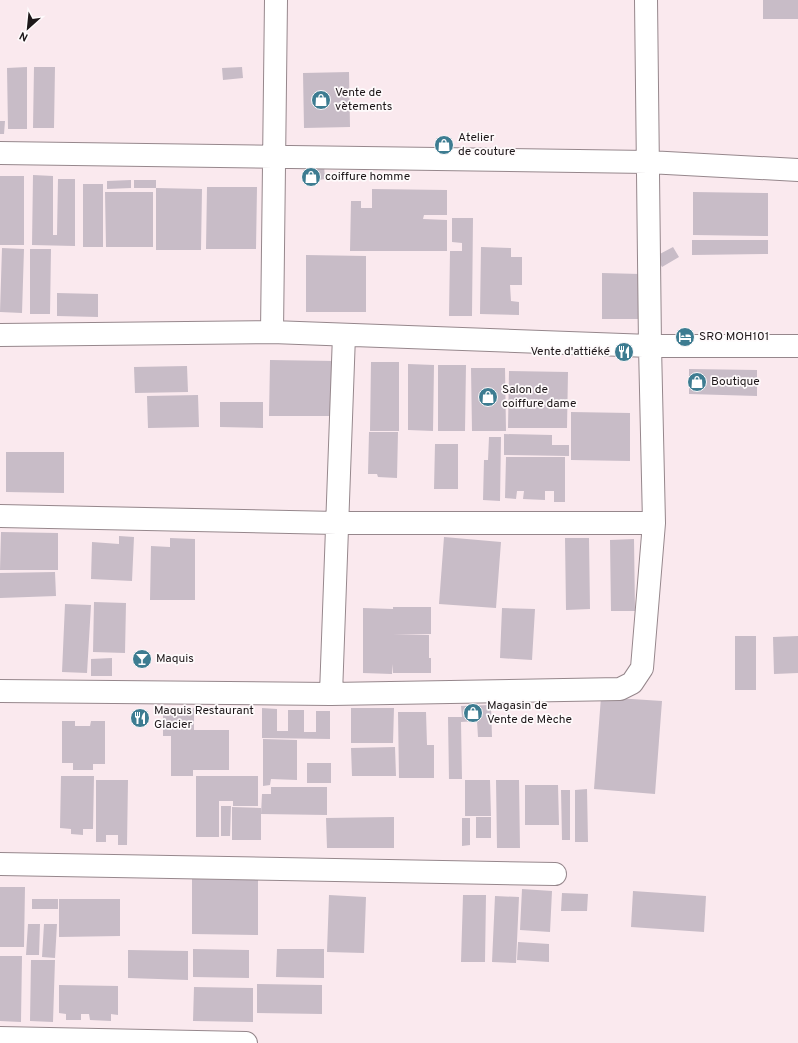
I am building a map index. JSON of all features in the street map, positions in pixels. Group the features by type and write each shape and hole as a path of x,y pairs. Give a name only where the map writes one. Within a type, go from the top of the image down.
{"street":[{"path":"272,332 276,0"},
{"path":"0,691 332,694 620,689 632,683 642,668 654,523 650,346 646,0"},
{"path":"0,153 648,162 798,170"},
{"path":"0,335 272,332 650,346 798,346"},
{"path":"332,694 344,334"},
{"path":"0,516 337,522 654,523"},
{"path":"0,864 555,874"},
{"path":"0,1038 246,1043"}],"building":[{"path":"763,0 798,0 798,19 763,19"},
{"path":"27,67 27,129 8,129 7,68"},
{"path":"34,67 55,67 54,128 33,128"},
{"path":"242,67 243,78 223,80 222,68"},
{"path":"349,72 350,127 304,128 303,73"},
{"path":"0,121 5,121 4,134 0,134"},
{"path":"324,165 325,179 308,182 306,167"},
{"path":"33,175 53,176 53,235 57,235 58,179 75,179 75,246 32,245"},
{"path":"0,176 24,176 24,245 0,245"},
{"path":"131,180 131,188 107,189 107,181"},
{"path":"134,180 156,180 156,188 134,188"},
{"path":"83,184 103,184 103,247 83,247"},
{"path":"207,187 257,187 256,249 206,249"},
{"path":"156,188 202,189 201,250 156,250"},
{"path":"372,189 447,190 447,215 424,215 423,219 447,220 447,251 350,251 351,201 361,201 361,208 372,208"},
{"path":"105,192 153,192 153,247 106,247"},
{"path":"693,192 768,193 768,236 693,235"},
{"path":"452,218 473,218 472,316 449,316 450,251 462,251 462,243 452,242"},
{"path":"692,240 768,240 768,254 692,255"},
{"path":"481,247 511,248 511,257 522,257 522,285 510,285 511,301 519,302 519,315 480,314"},
{"path":"673,247 679,257 662,267 656,256"},
{"path":"2,248 24,249 22,313 0,312"},
{"path":"30,249 51,249 50,314 30,314"},
{"path":"306,255 366,256 366,312 306,312"},
{"path":"602,273 640,274 639,319 602,319"},
{"path":"57,293 98,294 98,317 57,316"},
{"path":"270,360 335,361 335,416 269,416"},
{"path":"371,362 399,362 399,431 370,431"},
{"path":"408,364 434,365 433,431 408,430"},
{"path":"438,365 466,365 465,431 438,431"},
{"path":"187,366 188,392 135,393 134,367"},
{"path":"471,368 505,368 506,431 472,431"},
{"path":"689,369 757,370 757,396 689,394"},
{"path":"509,371 568,372 567,428 508,428"},
{"path":"198,395 199,427 148,428 147,396"},
{"path":"220,402 263,402 263,428 220,427"},
{"path":"571,412 630,413 630,461 571,460"},
{"path":"369,432 398,432 397,478 378,477 377,474 368,474"},
{"path":"504,434 552,435 552,445 569,445 569,456 504,455"},
{"path":"489,437 501,437 500,501 483,500 484,460 488,460"},
{"path":"435,444 458,444 458,489 434,489"},
{"path":"6,452 64,452 64,493 6,492"},
{"path":"506,457 565,457 565,502 554,502 554,491 545,491 545,500 523,499 524,491 517,491 516,499 505,498"},
{"path":"1,532 58,533 58,570 0,570"},
{"path":"119,536 134,537 132,581 91,579 92,542 119,544"},
{"path":"444,537 501,542 496,608 439,604"},
{"path":"170,538 195,539 195,600 150,600 151,546 170,547"},
{"path":"565,538 589,538 590,609 566,610"},
{"path":"634,539 635,611 611,611 610,540"},
{"path":"55,572 56,596 0,598 0,573"},
{"path":"94,602 126,603 125,653 93,652"},
{"path":"65,604 91,605 87,673 62,672"},
{"path":"393,607 431,607 431,634 393,635 429,635 429,658 431,658 431,673 393,673 392,664 392,674 363,673 363,608 393,609"},
{"path":"502,608 535,609 532,660 500,658"},
{"path":"735,636 756,636 756,690 735,690"},
{"path":"798,636 798,673 774,674 773,637"},
{"path":"146,652 147,664 135,665 134,653"},
{"path":"112,658 112,676 91,676 91,659"},
{"path":"601,697 662,701 655,794 594,789"},
{"path":"491,705 492,737 478,737 477,721 461,722 462,779 449,779 448,717 462,717 461,706"},
{"path":"163,707 194,708 194,730 229,730 229,770 193,770 193,776 171,776 171,736 163,736"},
{"path":"262,708 277,709 277,731 288,731 288,710 304,710 304,732 316,732 316,711 330,711 330,739 262,738"},
{"path":"351,708 394,708 393,743 351,743"},
{"path":"398,712 426,712 427,745 434,745 434,778 399,778"},
{"path":"62,721 75,721 75,726 90,726 91,721 105,721 105,764 93,764 93,770 73,770 73,763 62,763"},
{"path":"263,739 297,740 297,780 271,779 270,785 263,786"},
{"path":"395,747 396,776 352,776 351,748"},
{"path":"307,763 331,763 331,783 307,783"},
{"path":"61,776 94,776 93,829 83,829 83,835 71,834 71,829 60,828"},
{"path":"196,776 258,776 258,806 233,806 233,801 219,801 219,837 196,837"},
{"path":"96,780 128,780 127,845 118,845 118,835 106,835 106,842 96,842"},
{"path":"465,780 490,780 491,816 465,816"},
{"path":"496,780 519,780 520,848 497,848"},
{"path":"525,785 558,785 559,825 525,825"},
{"path":"271,787 327,787 327,815 261,814 262,794 271,794"},
{"path":"587,789 588,842 575,842 575,790"},
{"path":"561,790 570,790 570,840 562,840"},
{"path":"221,806 231,806 230,836 221,836"},
{"path":"232,807 261,808 261,840 232,840"},
{"path":"394,817 394,848 327,848 326,818"},
{"path":"476,817 491,817 491,838 476,838"},
{"path":"462,818 470,818 470,845 462,846"},
{"path":"192,879 258,880 258,935 192,934"},
{"path":"0,887 25,887 24,947 0,947"},
{"path":"522,889 552,891 550,932 520,930"},
{"path":"633,891 706,896 704,932 631,927"},
{"path":"562,893 588,894 587,911 561,911"},
{"path":"329,895 366,897 364,953 327,952"},
{"path":"463,895 486,895 485,962 461,962"},
{"path":"495,896 519,897 516,963 492,962"},
{"path":"32,899 58,899 58,909 32,909"},
{"path":"59,899 120,899 120,936 59,937"},
{"path":"28,924 40,924 39,955 26,955"},
{"path":"44,924 57,924 55,958 42,957"},
{"path":"518,942 549,944 549,962 517,960"},
{"path":"193,949 249,950 249,978 193,977"},
{"path":"277,949 324,949 324,978 276,977"},
{"path":"128,950 188,951 188,980 128,978"},
{"path":"0,956 22,956 21,1022 0,1021"},
{"path":"31,960 55,960 53,1022 30,1021"},
{"path":"257,984 322,985 322,1014 257,1013"},
{"path":"59,985 118,986 118,1015 111,1014 111,1021 90,1020 89,1014 81,1014 81,1020 66,1020 66,1014 59,1013"},
{"path":"194,987 253,988 253,1022 193,1021"}],"place":[{"name":"Vente de vètements","path":"321,100"},
{"name":"Atelier de couture","path":"444,145"},
{"name":"coiffure homme","path":"311,177"},
{"name":"SRO MOH101","path":"685,337"},
{"name":"Vente d'attiéké","path":"624,352"},
{"name":"Boutique","path":"697,382"},
{"name":"Salon de coiffure dame","path":"488,397"},
{"name":"Maquis","path":"142,659"},
{"name":"Magasin de Vente de Mèche","path":"473,713"},
{"name":"Maquis Restaurant Glacier","path":"140,718"}]}
